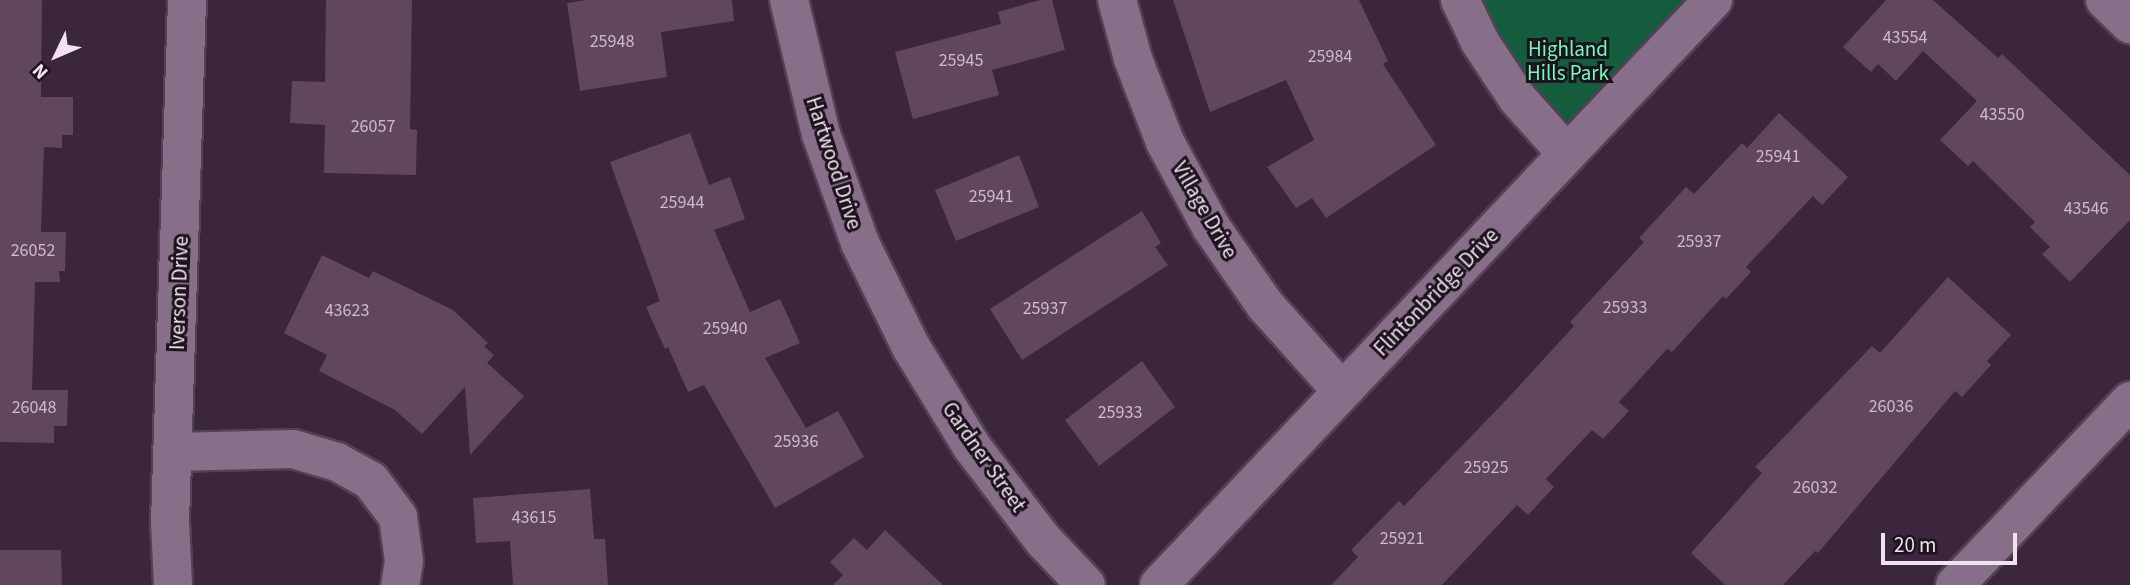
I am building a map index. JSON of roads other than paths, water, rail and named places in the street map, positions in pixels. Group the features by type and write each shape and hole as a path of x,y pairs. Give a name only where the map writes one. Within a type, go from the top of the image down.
{"street":[{"name":"Iverson Drive","path":"173,585 170,522 187,0"},
{"name":"Hartwood Drive","path":"789,0 821,134 860,243 897,319"},
{"name":"Village Drive","path":"1117,0 1133,59 1165,142 1210,227 1265,305 1342,391"},
{"path":"1460,0 1480,42 1517,98 1567,154"},
{"name":"Flintonbridge Drive","path":"1159,585 1713,0"},
{"path":"2105,0 2130,24"},
{"name":"Gardner Street","path":"897,319 972,447 1043,540 1086,585"},
{"path":"1955,585 2130,401"},
{"path":"174,452 293,449 337,462 371,481 398,517 404,561 400,585"}],"park label":[{"name":"Highland Hills Park","path":"1568,61"}]}
